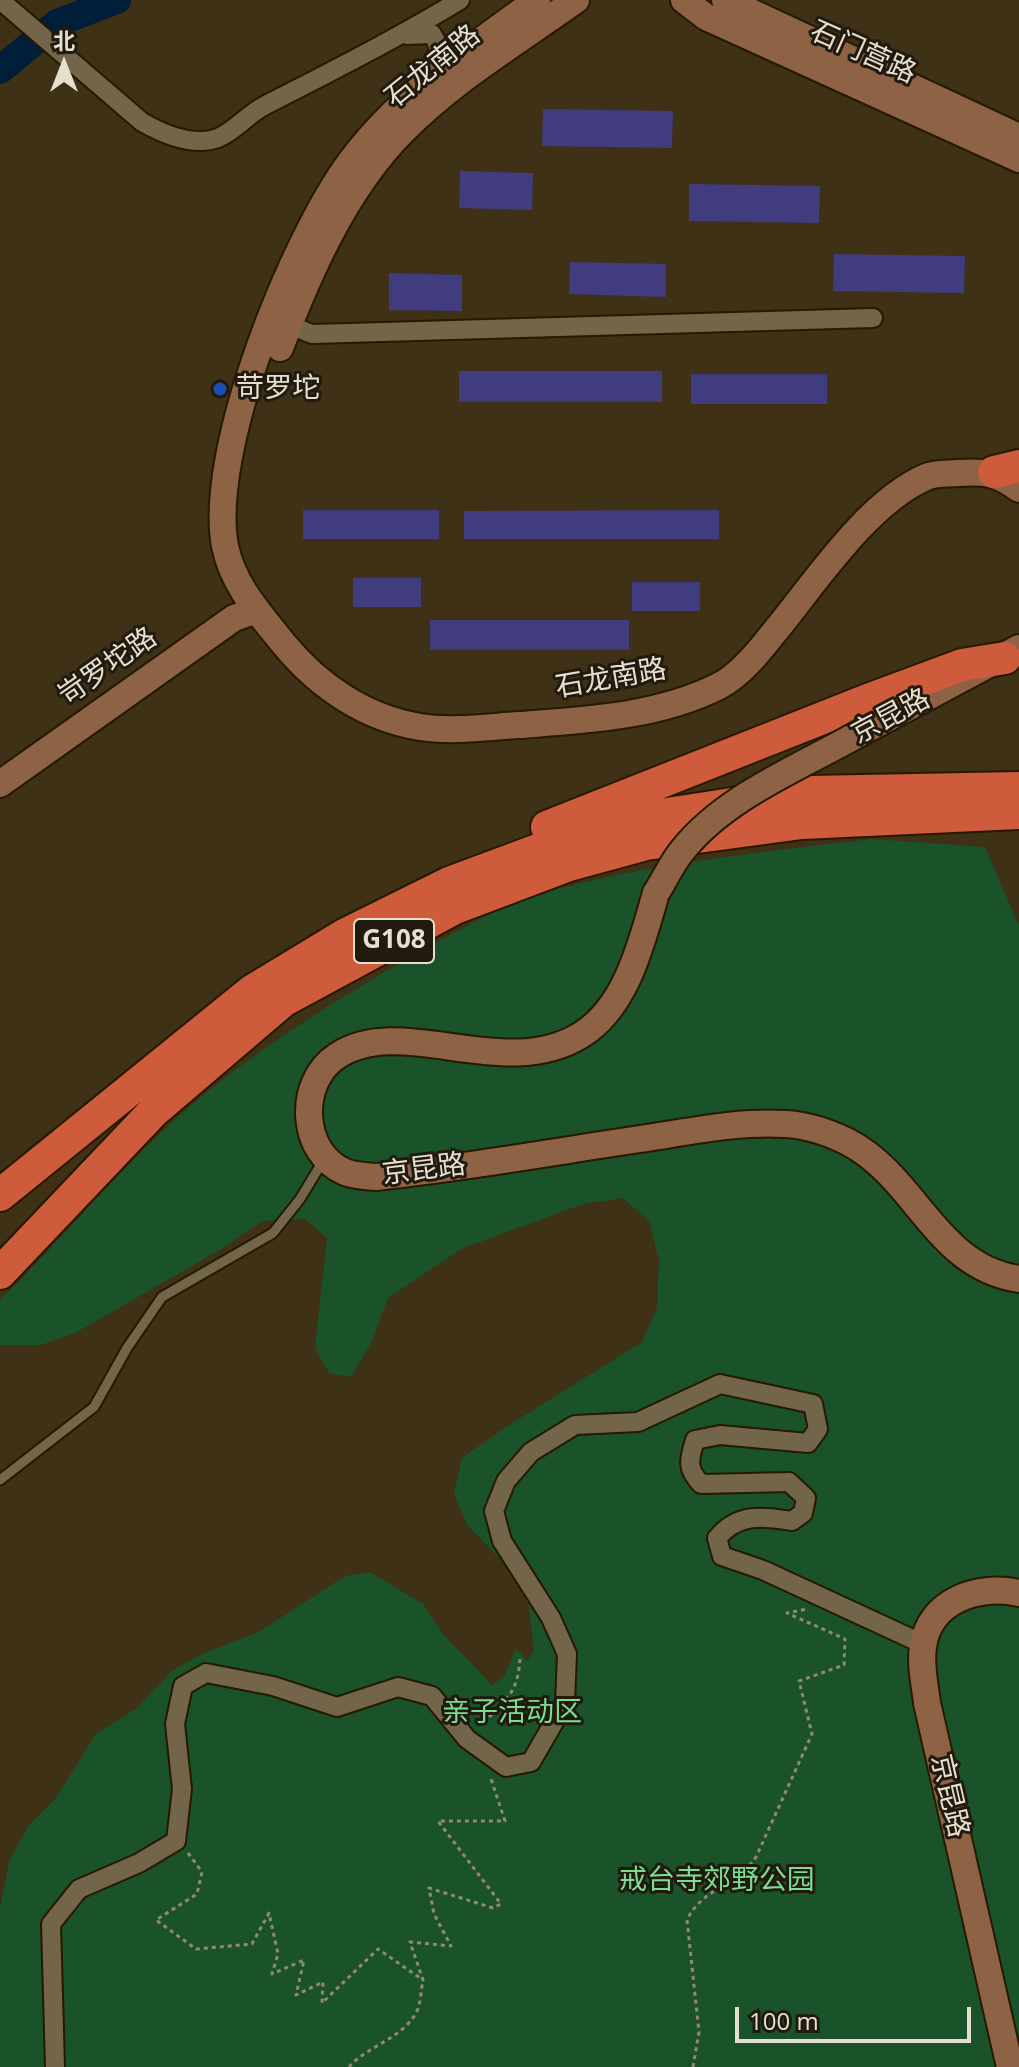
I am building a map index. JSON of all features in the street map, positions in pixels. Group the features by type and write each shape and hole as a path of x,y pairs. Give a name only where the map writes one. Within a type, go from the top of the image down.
{"highway":[{"path":"346,934 370,906 443,870 868,700 962,665 1012,653"},
{"name":"京昆路","path":"0,1195 252,991 346,934 449,883 543,848 648,817 809,792 1019,788"},
{"name":"G108","path":"0,1273 154,1111 283,1001 455,908 569,865 646,844 802,823 892,816 1019,813"},
{"path":"892,816 1019,833"}],"main road":[{"name":"石龙南路","path":"280,322 313,225 349,163 427,80 537,0"},
{"name":"石龙南路","path":"576,0 447,91 386,150 352,196 243,394 228,459 223,498 226,549 242,592 304,669 360,709 420,727 481,728 573,721 659,709 723,685 760,650 868,520 901,493 928,476 1013,475"},
{"name":"石门营路","path":"684,0 706,17 1019,159"},
{"name":"石门营路","path":"725,0 1019,137"},
{"name":"岢罗坨路","path":"0,784 234,618 257,610"},
{"name":"京昆路","path":"1012,653 862,732 745,799 708,824 682,851 656,893 621,990 583,1034 554,1048 522,1054 385,1043 358,1045 335,1057 316,1078 307,1105 312,1133 325,1157 345,1172 376,1177 733,1125 764,1123 807,1126 829,1133 868,1154 887,1170 953,1249 973,1265 1019,1279"},
{"path":"923,1644 933,1622 961,1595 980,1589 1019,1593"},
{"name":"京昆路","path":"923,1644 927,1703 1010,2067"}],"street":[{"path":"2,2 71,59 111,98 165,135 206,139 218,138 259,109 400,36 460,0"},
{"path":"400,36 432,34 439,44 440,57 427,80"},
{"path":"280,322 312,334 873,318"},
{"path":"55,2067 51,1924 79,1889 139,1863 176,1841 182,1789 175,1724 183,1686 206,1673 273,1686 337,1707 398,1687 432,1696 467,1739 506,1767 531,1762 565,1703 567,1654 551,1618 502,1541 494,1511 506,1481 531,1452 575,1425 638,1422 720,1384 813,1404 818,1429 808,1443 720,1435 695,1440 688,1462 690,1473 701,1484 789,1482 806,1498 803,1513 792,1521 765,1517 730,1523 717,1538 722,1556 763,1570 923,1644"}],"lane":[{"path":"0,1480 94,1407 127,1348 162,1297 273,1233 300,1199 325,1157"}],"path":[{"path":"693,2067 699,2032 687,1920 693,1906 746,1872 756,1857 812,1734 799,1681 844,1665 845,1639 787,1613 835,1603"},
{"path":"489,1717 509,1699 520,1681 520,1657"},
{"path":"509,1699 555,1720"},
{"path":"349,2067 358,2056 386,2041 416,2012 423,1980 410,1942 451,1946 434,1914 429,1888 493,1908 501,1904 438,1821 505,1821 482,1749"},
{"path":"176,1841 202,1872 197,1894 156,1920 196,1949 252,1944 269,1913 278,1954 272,1974 304,1960 296,1995 323,1982 322,2003 378,1949 423,1980"}],"green space":[{"path":"872,839 985,847 1019,926 1019,2067 0,2067 0,1908 9,1862 28,1826 55,1799 96,1734 137,1708 172,1671 202,1654 259,1632 345,1576 370,1572 423,1604 444,1635 492,1685 505,1676 516,1648 527,1661 534,1651 529,1606 510,1569 467,1525 454,1494 462,1458 642,1342 657,1308 659,1260 649,1221 623,1198 583,1204 463,1248 388,1298 371,1343 351,1377 329,1373 315,1348 327,1238 305,1219 262,1221 223,1248 75,1333 41,1345 0,1345 0,1300 125,1168 198,1100 259,1053 323,1010 467,926 527,898 624,874 706,860"}],"building":[{"path":"543,109 673,111 672,148 542,146"},
{"path":"460,171 533,173 532,210 459,208"},
{"path":"689,184 820,186 819,223 689,221"},
{"path":"834,254 965,256 964,293 833,291"},
{"path":"570,262 666,264 666,297 569,294"},
{"path":"389,273 462,275 462,311 389,310"},
{"path":"459,371 662,371 662,402 459,402"},
{"path":"691,374 827,374 827,404 691,404"},
{"path":"303,510 439,510 439,539 303,539"},
{"path":"719,510 719,539 464,539 464,511"},
{"path":"353,578 421,578 421,607 353,607"},
{"path":"632,582 700,582 700,611 632,611"},
{"path":"430,620 629,620 629,650 430,650"}],"waterway":[{"path":"0,70 57,23 117,0"}],"place":[{"name":"苛罗坨","path":"220,389"}],"park label":[{"name":"亲子活动区","path":"512,1713"},
{"name":"戒台寺郊野公园","path":"717,1881"}]}
